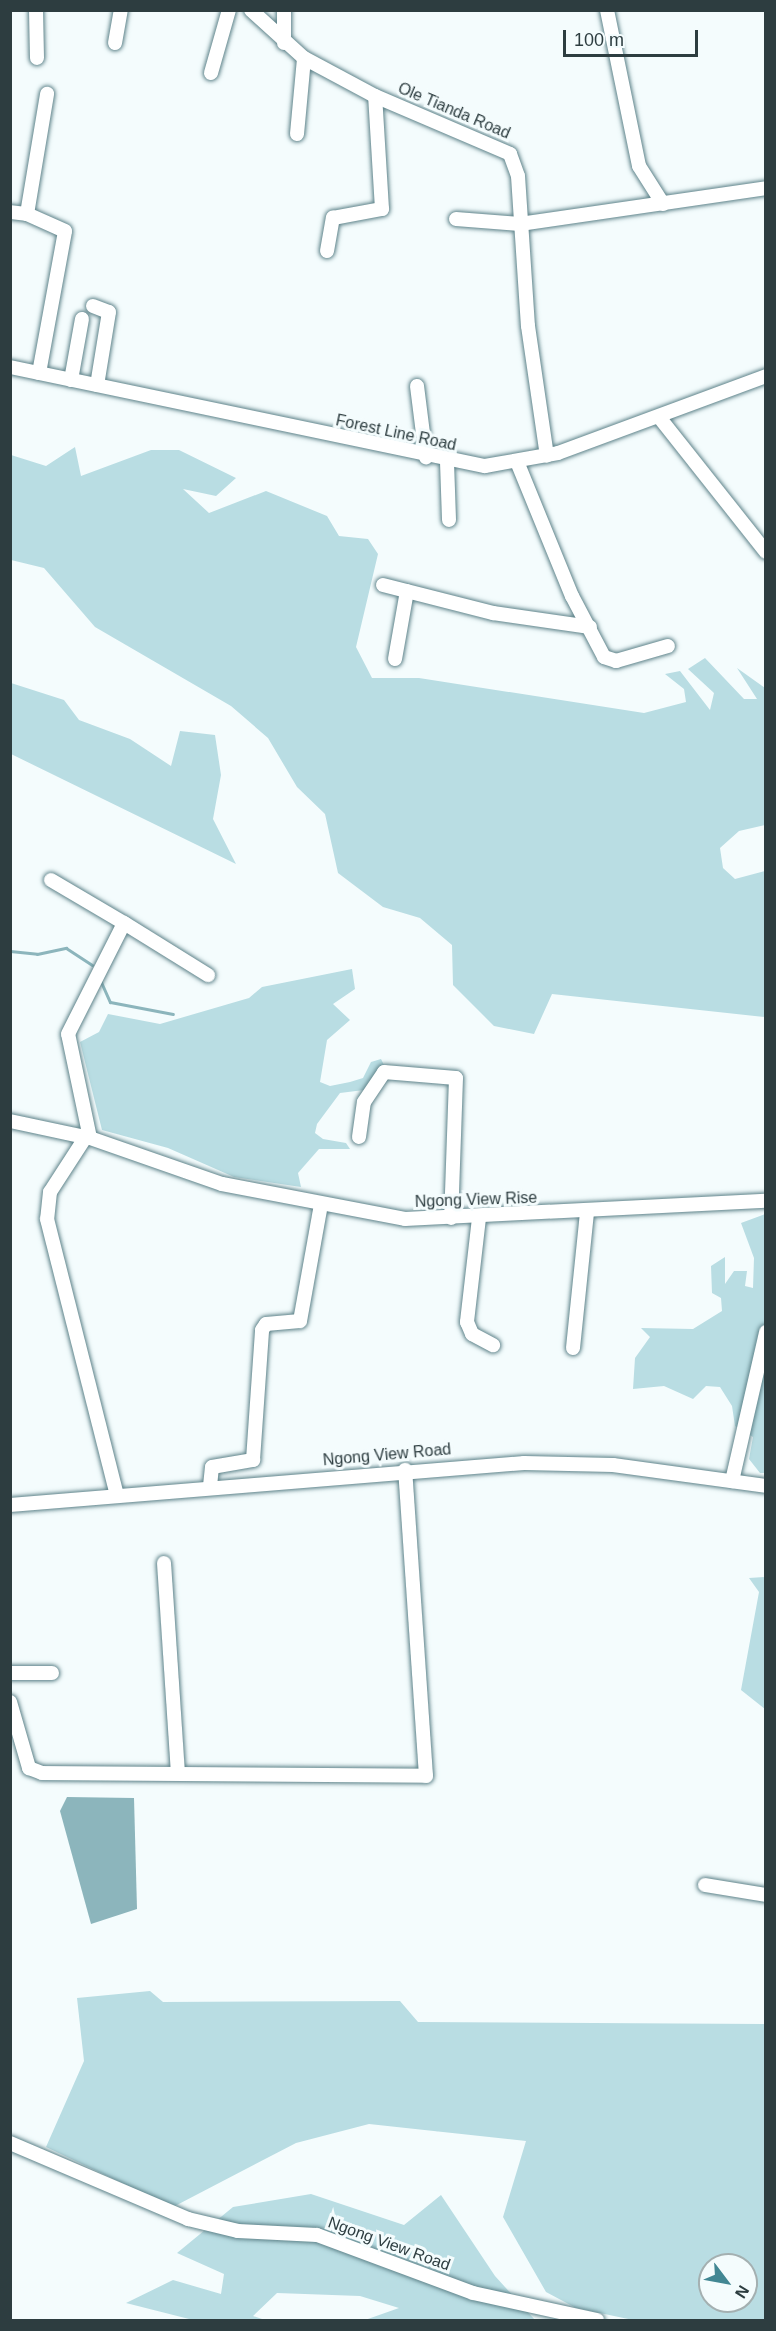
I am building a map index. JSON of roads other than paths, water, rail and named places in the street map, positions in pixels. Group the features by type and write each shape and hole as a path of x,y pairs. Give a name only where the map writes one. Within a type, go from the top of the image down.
{"street":[{"path":"36,10 37,58"},
{"path":"115,44 121,10"},
{"path":"211,73 229,10"},
{"name":"Ole Tianda Road","path":"251,10 284,43 304,58 375,96 510,154 518,176 519,224 547,456"},
{"path":"284,10 284,43"},
{"path":"607,10 639,166 663,204"},
{"path":"297,134 304,58"},
{"path":"27,214 47,94"},
{"path":"327,251 333,218 382,208 375,96"},
{"path":"456,219 519,224 765,188"},
{"path":"10,212 27,214 65,231 39,373"},
{"path":"93,306 109,312 97,385"},
{"path":"72,380 82,319"},
{"name":"Forest Line Road","path":"10,367 447,462 518,464 763,381"},
{"path":"417,386 426,457"},
{"path":"659,417 765,552"},
{"path":"447,462 449,520"},
{"path":"518,464 590,627 609,660 668,646"},
{"path":"383,585 493,613 590,627"},
{"path":"395,659 407,591"},
{"path":"51,880 208,975"},
{"path":"117,1495 47,1219 50,1192 87,1138 69,1029 124,923"},
{"path":"359,1137 364,1102 384,1072 456,1078 451,1218"},
{"name":"Ngong View Rise","path":"10,1121 87,1138 222,1184 405,1219 479,1218 765,1201"},
{"path":"210,1486 212,1467 253,1460 262,1330 266,1324 300,1321 321,1204"},
{"path":"573,1348 587,1212"},
{"path":"479,1218 468,1327 493,1345"},
{"path":"732,1481 765,1332"},
{"name":"Ngong View Road","path":"10,1505 405,1470 588,1463 765,1486"},
{"path":"10,1702 31,1771 426,1776 405,1470"},
{"path":"164,1563 178,1773"},
{"path":"10,1673 52,1673"},
{"path":"705,1885 765,1895"},
{"name":"Ngong View Road","path":"10,2143 69,2164 134,2198 238,2231 317,2235 473,2293 597,2320"}],"waterway":[{"path":"10,951 37,954 66,948 92,965"},
{"path":"101,982 110,1002 173,1014"}]}
